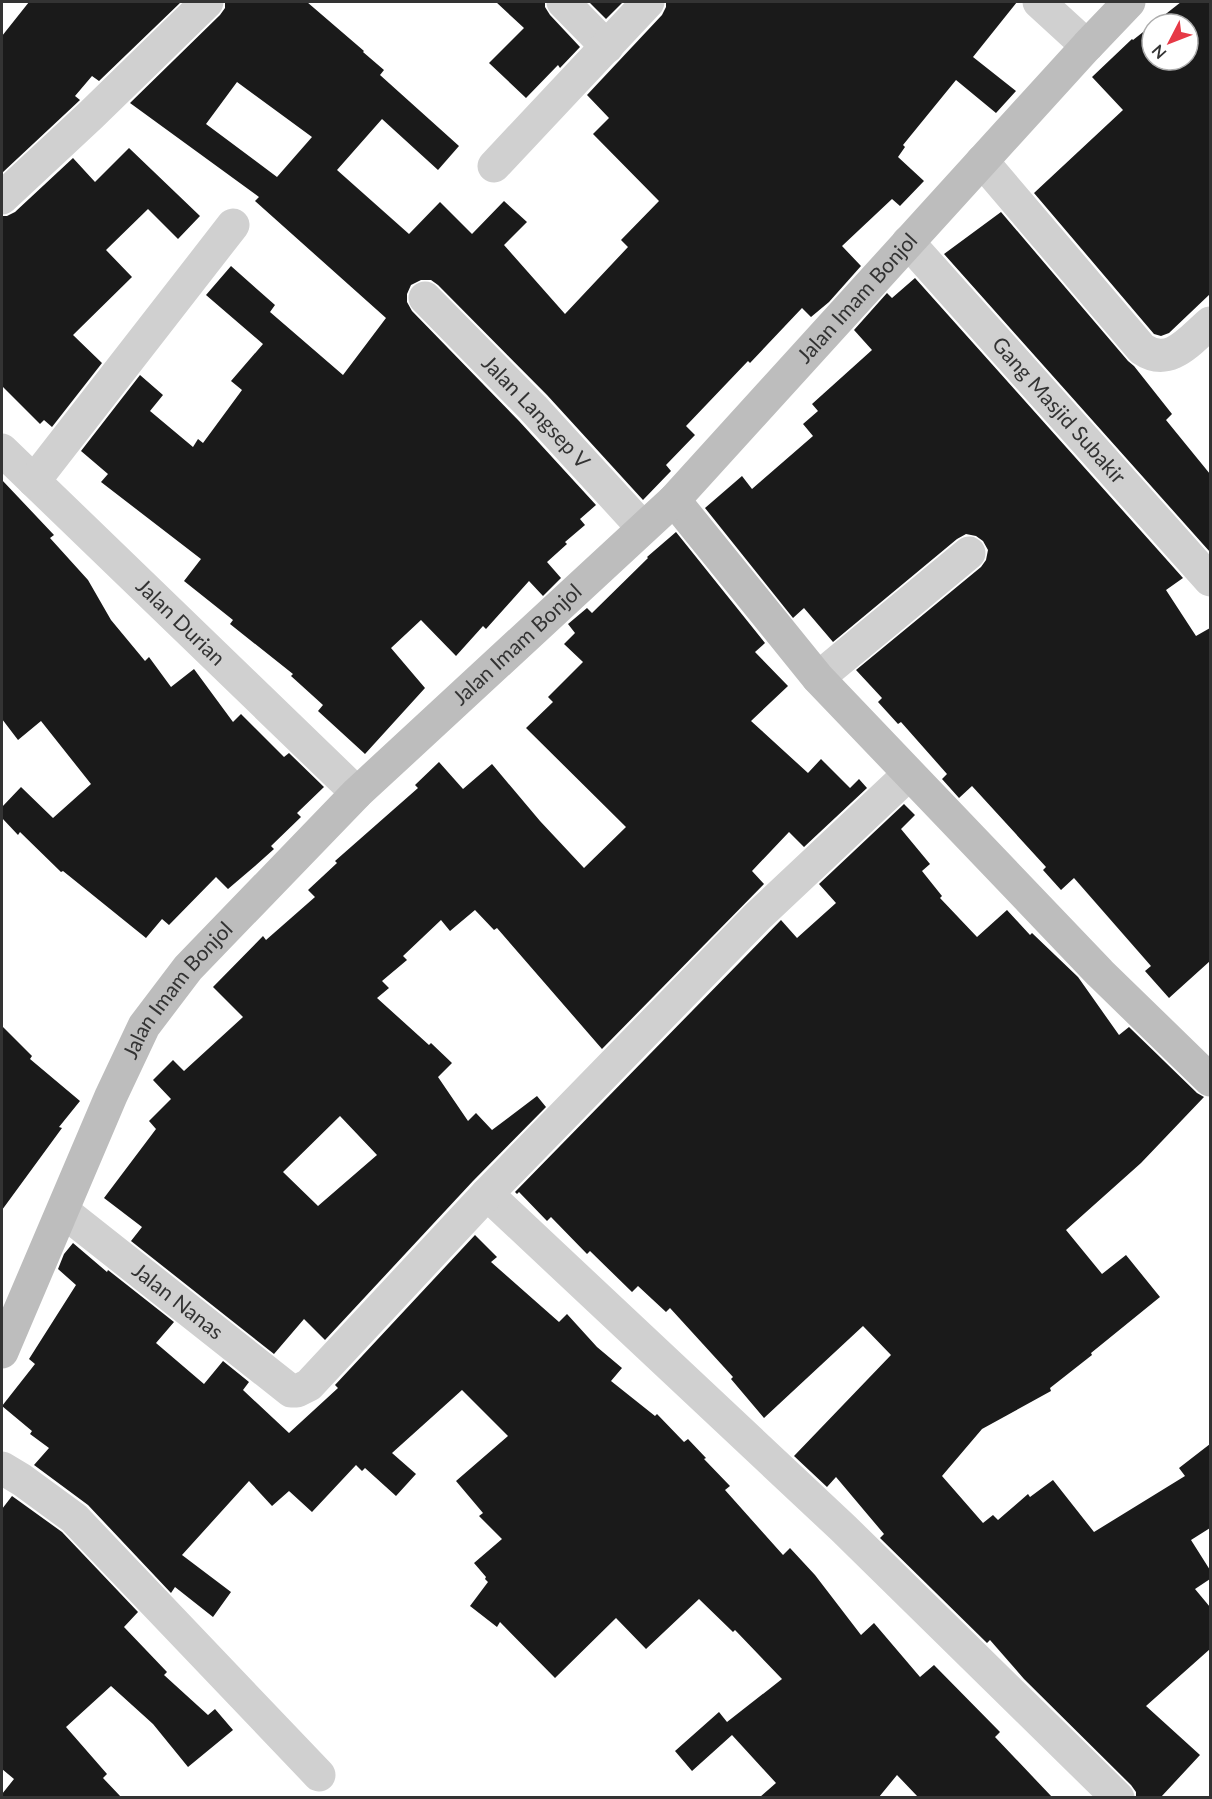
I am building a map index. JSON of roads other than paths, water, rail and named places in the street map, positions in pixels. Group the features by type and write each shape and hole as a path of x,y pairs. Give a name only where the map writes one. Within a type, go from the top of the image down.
{"street":[{"path":"2,198 207,2"},
{"path":"563,2 607,47"},
{"path":"494,166 648,2"},
{"path":"1039,2 1087,46"},
{"name":"Jalan Imam Bonjol","path":"2,1352 111,1096 144,1026 188,968 357,793 674,500 1129,2"},
{"path":"982,161 1142,349 1158,357 1171,355 1210,323"},
{"path":"34,481 233,225"},
{"name":"Gang Masjid Subakir","path":"908,242 1210,580"},
{"name":"Jalan Langsep V","path":"425,298 533,408 643,528"},
{"name":"Jalan Durian","path":"2,450 357,793"},
{"path":"674,500 818,678 1100,973 1210,1080"},
{"path":"818,678 969,553"},
{"path":"909,774 758,916 487,1194 835,1520 1118,1797"},
{"name":"Jalan Nanas","path":"63,1211 291,1391 297,1391 309,1385 487,1194"},
{"path":"2,1468 74,1518 319,1775"}]}
